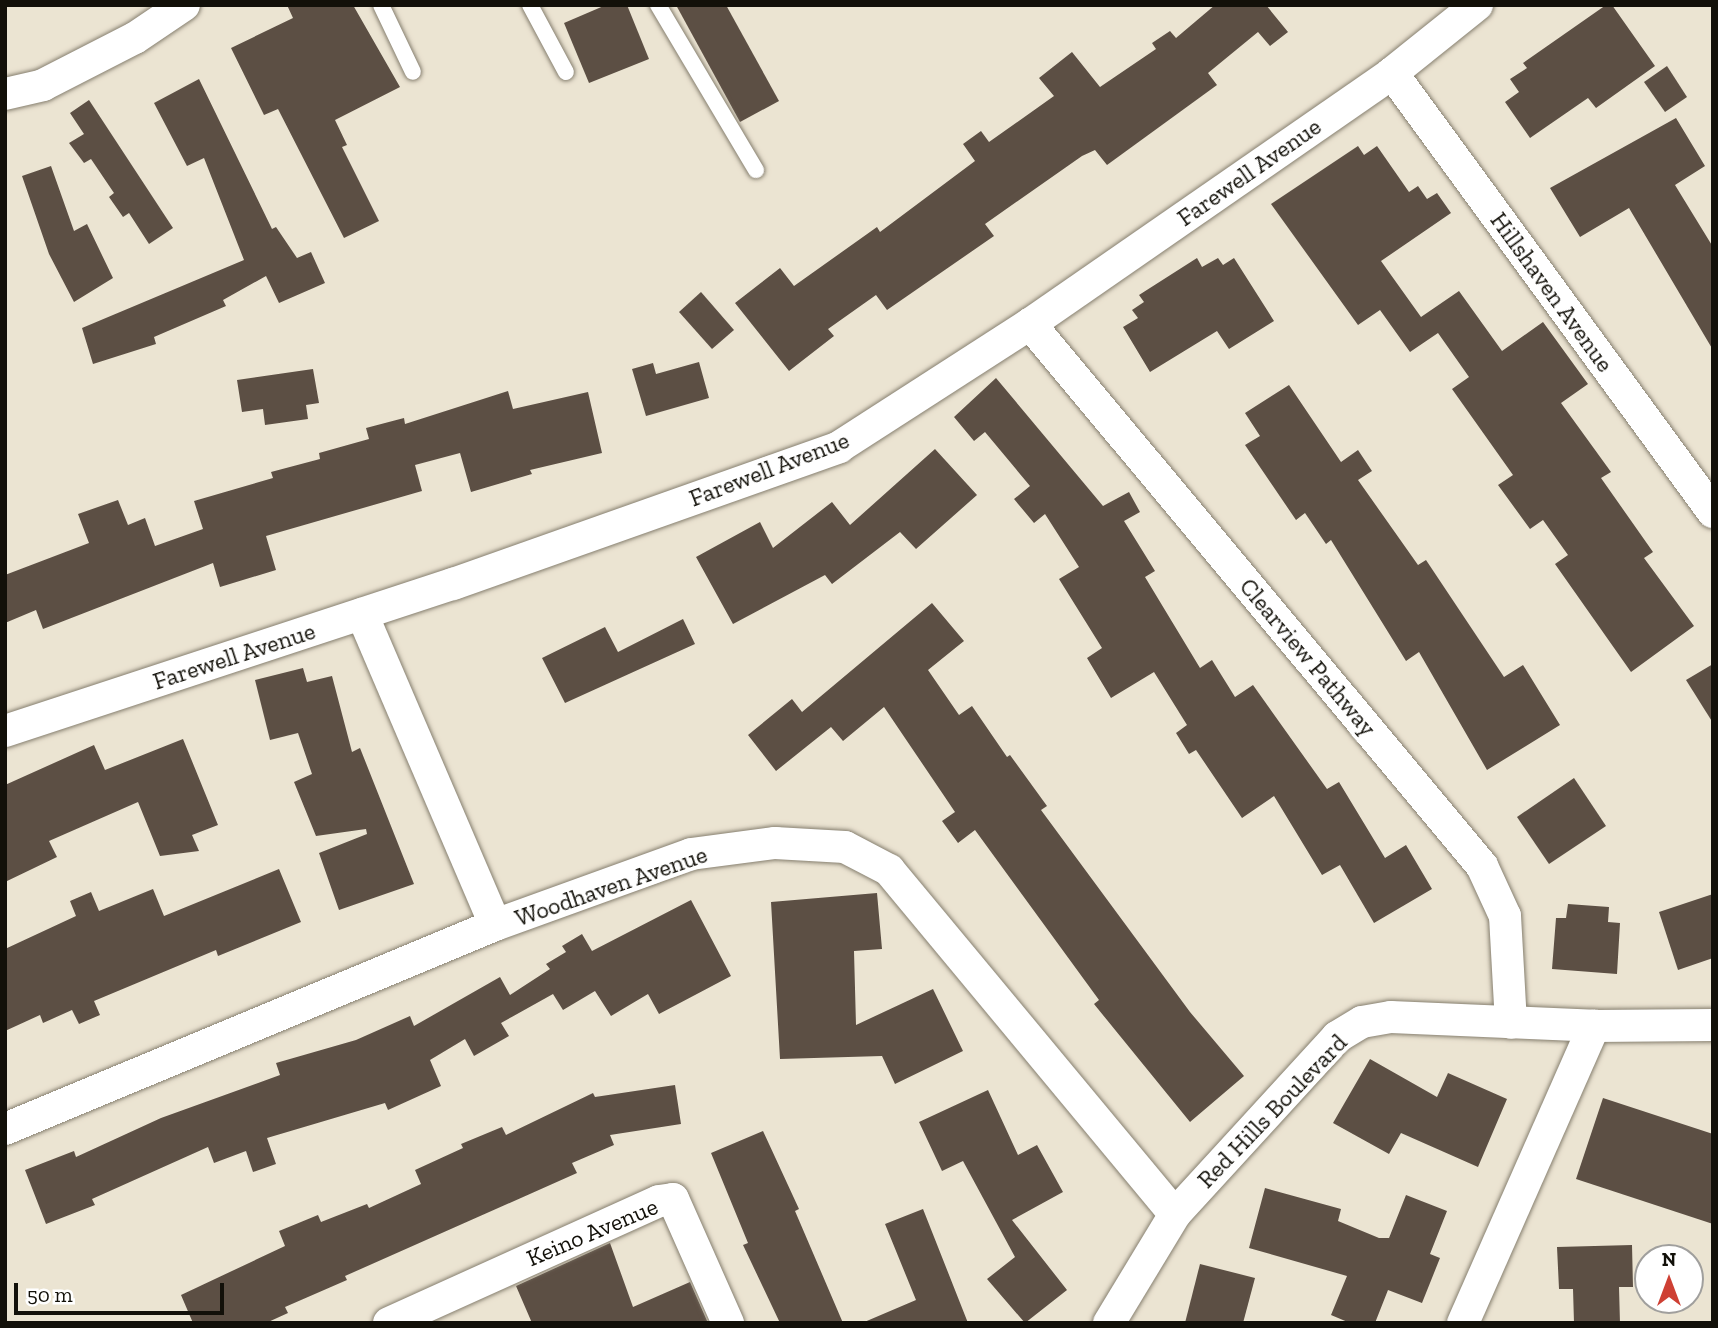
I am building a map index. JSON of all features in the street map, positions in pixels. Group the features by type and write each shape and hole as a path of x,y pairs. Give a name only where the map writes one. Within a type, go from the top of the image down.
{"street":[{"path":"5,94 43,85 135,38 184,5"},
{"name":"Farewell Avenue","path":"5,731 362,614 839,447 1030,324 1392,73 1477,5"},
{"name":"Hillshaven Avenue","path":"1392,73 1713,512"},
{"name":"Clearview Pathway","path":"1030,324 1482,866 1505,916 1511,1023"},
{"path":"362,614 495,925"},
{"name":"Woodhaven Avenue","path":"5,1129 495,925 691,854 775,843 845,847 890,870 1175,1214"},
{"name":"Red Hills Boulevard","path":"1109,1323 1175,1214 1337,1037 1362,1022 1391,1017 1594,1026 1713,1025"},
{"path":"1463,1323 1594,1026"},
{"name":"Keino Avenue","path":"389,1323 659,1201 673,1199 728,1323"}],"lane":[{"path":"381,5 413,72"},
{"path":"530,5 566,72"},
{"path":"658,5 756,170"}],"building":[{"path":"287,5 353,5 400,87 335,120 347,145 342,147 379,221 344,238 278,109 264,115 231,48 293,18"},
{"path":"606,5 627,5 649,59 589,83 564,23"},
{"path":"676,5 726,5 779,101 740,122"},
{"path":"1215,5 1266,5 1288,32 1270,46 1258,32 1208,73 1217,85 1107,165 1095,150 1082,156 985,224 994,236 887,310 876,295 828,329 834,336 789,371 735,303 780,268 794,286 877,227 880,232 975,161 963,144 981,131 989,142 1054,96 1039,78 1072,52 1100,87 1156,49 1152,43 1170,31 1176,38"},
{"path":"1606,5 1612,5 1655,66 1596,108 1588,98 1530,138 1505,102 1519,92 1510,79 1527,68 1523,63"},
{"path":"1667,66 1687,97 1665,112 1644,82"},
{"path":"199,79 272,229 276,227 297,258 311,252 325,283 279,303 266,276 223,300 226,306 154,337 156,344 93,364 82,328 244,260 204,158 187,166 154,103"},
{"path":"89,100 173,228 149,244 129,213 123,217 109,197 114,193 91,159 84,163 69,143 84,134 70,113"},
{"path":"1676,118 1705,166 1675,185 1713,247 1713,350 1629,208 1580,237 1550,188"},
{"path":"1358,146 1364,155 1377,146 1409,192 1418,186 1427,199 1437,193 1451,213 1381,261 1421,317 1459,291 1502,351 1543,322 1588,384 1561,403 1611,472 1601,478 1653,552 1644,558 1694,626 1631,672 1555,564 1568,555 1543,520 1530,529 1498,485 1513,475 1452,389 1469,377 1438,333 1410,352 1380,310 1358,325 1271,204"},
{"path":"51,166 74,231 87,224 113,278 74,302 49,254 22,176"},
{"path":"1197,258 1202,267 1218,258 1223,265 1234,258 1274,321 1229,349 1217,331 1150,372 1123,327 1138,318 1132,310 1144,302 1139,295"},
{"path":"701,292 734,330 712,349 679,312"},
{"path":"699,362 709,398 646,416 632,369 653,363 656,374"},
{"path":"313,369 319,403 306,405 308,419 265,425 263,409 242,412 237,380"},
{"path":"996,378 1103,506 1129,492 1140,512 1124,521 1155,571 1145,577 1200,668 1212,660 1235,697 1253,685 1327,789 1339,782 1385,858 1406,845 1432,889 1374,923 1340,865 1322,875 1274,796 1242,818 1196,750 1189,754 1176,733 1187,725 1154,672 1111,698 1087,658 1102,648 1059,579 1079,567 1045,514 1034,523 1014,499 1030,486 985,432 974,441 954,417"},
{"path":"1289,385 1341,462 1358,450 1372,471 1358,480 1418,565 1426,560 1504,677 1523,665 1560,725 1487,770 1419,652 1406,661 1331,540 1326,544 1305,513 1296,520 1245,445 1260,436 1245,413"},
{"path":"508,391 513,409 588,392 602,453 530,470 532,474 471,492 460,453 415,465 422,491 266,536 276,570 220,587 213,563 43,629 36,610 5,623 5,575 89,543 78,514 118,500 128,525 145,518 155,546 203,529 194,501 273,478 271,472 320,459 319,453 369,439 366,428 404,418 405,424"},
{"path":"935,449 977,495 916,549 900,532 832,584 825,575 733,624 696,557 760,522 773,548 832,502 850,525"},
{"path":"932,603 964,641 928,670 959,715 972,706 1007,757 1010,755 1047,806 1041,810 1190,1012 1244,1076 1190,1122 1094,1004 1099,1000 975,830 958,843 942,821 955,812 884,707 843,741 831,727 776,771 748,735 792,699 802,712"},
{"path":"683,619 695,644 565,703 542,658 605,627 618,652"},
{"path":"1713,664 1713,723 1686,680"},
{"path":"303,668 307,682 332,676 352,752 360,748 414,884 339,910 319,853 367,834 366,829 316,836 294,782 312,774 298,733 270,740 255,680"},
{"path":"183,739 218,825 192,835 199,851 160,856 138,802 49,841 57,857 5,882 5,785 94,745 105,770"},
{"path":"1574,778 1606,826 1549,864 1517,817"},
{"path":"279,869 301,922 218,956 216,950 94,1001 100,1015 79,1024 72,1010 43,1023 40,1015 5,1031 5,949 76,916 70,901 91,892 99,911 153,889 164,916"},
{"path":"877,893 882,949 854,951 856,1025 933,989 963,1051 895,1084 882,1056 780,1059 771,902"},
{"path":"1713,894 1713,958 1678,970 1659,912"},
{"path":"691,900 731,976 659,1014 648,994 611,1016 595,991 563,1010 553,994 501,1023 509,1036 474,1056 465,1039 430,1060 441,1086 388,1110 385,1103 267,1138 276,1164 253,1172 246,1151 214,1163 208,1147 92,1199 95,1205 46,1224 25,1170 74,1151 76,1157 161,1118 280,1075 276,1063 356,1040 410,1016 414,1026 500,977 510,995 550,969 546,964 566,952 562,946 582,934 592,951"},
{"path":"1568,904 1609,907 1608,922 1620,923 1617,974 1552,969 1556,918 1566,918"},
{"path":"1370,1059 1437,1097 1448,1073 1507,1099 1478,1167 1401,1133 1389,1154 1333,1123"},
{"path":"675,1085 681,1124 610,1135 614,1145 572,1163 577,1173 345,1276 347,1280 285,1307 288,1313 266,1323 193,1323 181,1295 285,1246 279,1231 318,1215 321,1222 367,1204 369,1208 421,1184 415,1170 463,1148 461,1144 502,1127 506,1135 593,1093 595,1097"},
{"path":"988,1090 1018,1155 1037,1145 1063,1192 1012,1220 1067,1290 1025,1323 987,1279 1015,1257 963,1161 942,1171 919,1122"},
{"path":"1603,1098 1713,1134 1713,1224 1576,1179"},
{"path":"763,1131 799,1209 795,1211 843,1323 780,1323 743,1245 748,1243 711,1153"},
{"path":"1265,1188 1341,1209 1338,1221 1379,1238 1389,1238 1406,1195 1447,1211 1430,1254 1440,1258 1422,1303 1388,1290 1375,1323 1350,1323 1331,1315 1347,1276 1249,1248"},
{"path":"923,1209 968,1323 862,1323 916,1300 885,1224"},
{"path":"610,1243 633,1307 690,1282 708,1323 532,1323 516,1286"},
{"path":"1632,1245 1633,1287 1619,1287 1620,1323 1574,1323 1573,1289 1559,1289 1557,1247"},
{"path":"1200,1264 1255,1278 1243,1323 1185,1323"}]}
